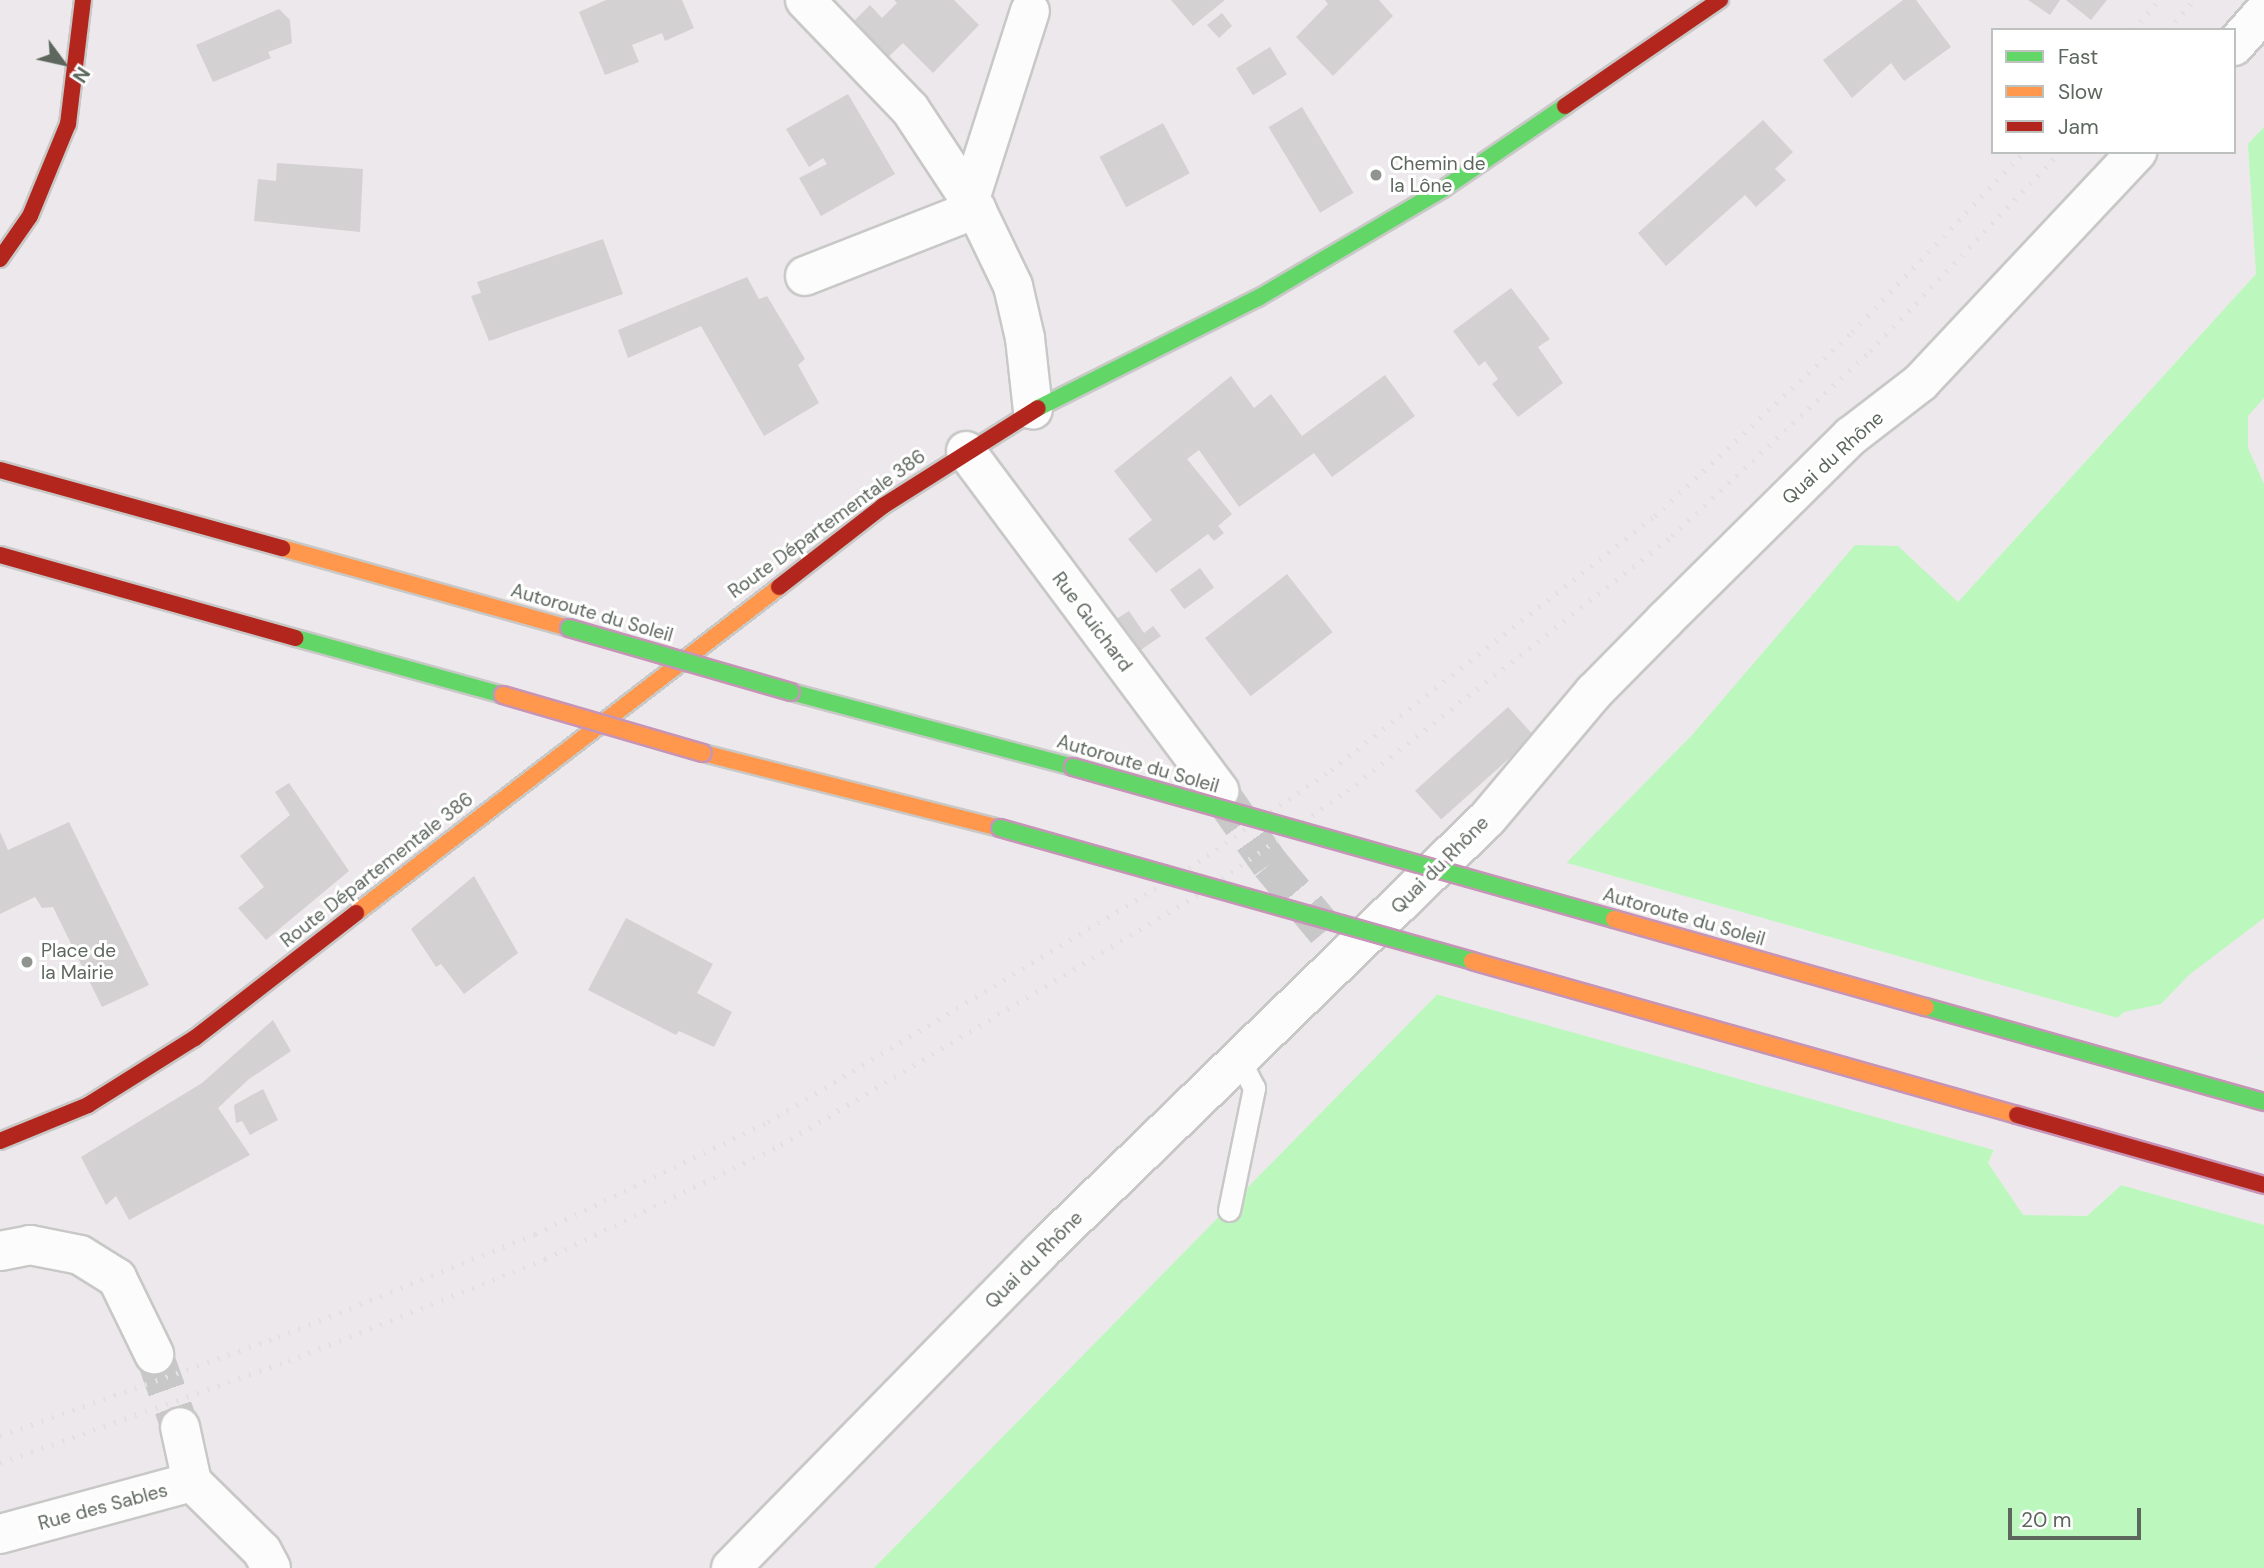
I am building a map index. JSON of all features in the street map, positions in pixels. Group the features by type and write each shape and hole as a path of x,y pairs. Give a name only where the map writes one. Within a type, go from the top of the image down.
{"main road":[{"path":"0,258 30,216 68,124 83,0"},
{"name":"Route Départementale 386","path":"0,1141 88,1105 195,1038 779,582 967,451 1033,410 1258,298 1443,189 1720,0"},
{"name":"Autoroute du Soleil","path":"0,470 791,692 1073,767 2264,1102"},
{"path":"0,555 703,753 1000,828 2264,1185"}],"street":[{"path":"805,0 910,109 973,204 1013,286 1025,338 1033,410"},
{"path":"973,204 1030,11"},
{"path":"2236,44 2264,12"},
{"name":"Quai du Rhône","path":"731,1568 1041,1251 1240,1061 1337,943 1487,819 1594,692 1851,436 1921,382 2135,154"},
{"path":"805,276 973,204"},
{"name":"Rue Guichard","path":"967,451 1219,791"},
{"path":"0,1251 30,1245 80,1255 117,1278 154,1354"},
{"name":"Rue des Sables","path":"0,1534 192,1482 180,1427"},
{"path":"192,1482 262,1551 271,1568"}],"lane":[{"path":"1229,1210 1253,1096 1240,1061"}],"shaded area":[{"path":"2264,127 2264,398 2248,416 2248,448 2264,484 2264,918 2189,975 2161,1004 2124,1012 2009,1116 1988,1163 2023,1215 2087,1216 2264,1057 2264,1568 874,1568 1693,734 1855,545 1898,546 1958,602 2256,274 2248,144"}],"pier":[{"path":"1564,862 2122,1019 2011,1118 1997,1151 1435,994"},
{"path":"2259,1057 2264,1058 2264,1225 2117,1184"}],"building":[{"path":"606,0 682,0 694,28 665,41 662,33 632,45 639,62 605,75 579,12"},
{"path":"894,0 954,0 979,25 933,73 903,43 882,63 847,28 870,5 882,18 897,3"},
{"path":"1171,0 1225,0 1193,26"},
{"path":"1325,0 1379,0 1393,16 1333,76 1296,37 1328,4"},
{"path":"1903,0 1916,0 1951,47 1904,81 1891,63 1852,98 1823,60"},
{"path":"2028,0 2060,0 2050,15"},
{"path":"2066,0 2107,0 2091,20"},
{"path":"279,9 290,20 292,43 268,52 271,58 213,82 196,45"},
{"path":"1222,13 1232,26 1219,38 1207,25"},
{"path":"1270,47 1287,74 1253,95 1236,68"},
{"path":"848,94 895,174 821,216 799,178 827,164 823,158 809,167 786,129"},
{"path":"1302,107 1354,193 1320,213 1269,127"},
{"path":"1763,120 1793,152 1775,169 1786,180 1756,207 1745,195 1666,266 1638,233"},
{"path":"1163,123 1190,173 1126,207 1099,157"},
{"path":"277,163 363,169 360,232 254,221 258,179 276,181"},
{"path":"603,239 623,294 489,341 471,296 481,293 477,282"},
{"path":"747,277 759,299 767,296 805,359 798,365 819,403 764,436 701,326 628,358 618,330"},
{"path":"1511,288 1550,339 1538,347 1563,383 1518,417 1492,384 1498,379 1485,361 1479,366 1453,331"},
{"path":"1385,375 1415,416 1332,477 1314,453 1239,507 1199,450 1187,459 1232,514 1218,526 1224,533 1214,541 1208,534 1156,573 1128,539 1152,520 1114,471 1231,376 1254,408 1271,394 1302,436"},
{"path":"1200,568 1214,587 1184,609 1170,590"},
{"path":"1287,574 1333,632 1251,696 1205,638"},
{"path":"1129,611 1144,633 1153,626 1161,636 1135,654 1113,621"},
{"path":"1508,707 1534,736 1441,820 1415,791"},
{"path":"289,783 349,871 266,940 238,908 264,887 240,856 290,815 275,792"},
{"path":"69,822 149,985 102,1007 53,907 42,908 35,897 0,914 0,832 8,850"},
{"path":"474,876 518,953 464,994 441,964 436,967 411,929"},
{"path":"626,918 713,964 697,993 732,1012 714,1047 679,1031 676,1035 588,990"},
{"path":"273,1020 291,1051 249,1079 218,1108 250,1155 129,1220 116,1196 106,1205 81,1157 202,1083"},
{"path":"263,1089 278,1120 250,1135 242,1121 236,1123 234,1105"}],"tunnel":[{"path":"1220,793 1270,864 1326,931"},
{"path":"154,1354 180,1427"}],"railway":[{"path":"2135,28 2159,0"},
{"path":"2170,28 2194,0"},
{"path":"0,1436 278,1337 535,1234 768,1122 1189,868 1331,770 1655,516 1852,332 2022,154"},
{"path":"0,1463 288,1361 545,1259 781,1145 1204,891 1347,791 1672,536 1870,351 2058,154"}],"traffic: fast":[{"path":"1038,408 1258,298 1443,189 1565,106"},
{"path":"569,628 791,692"},
{"path":"296,638 503,695"},
{"path":"791,692 1073,767"},
{"path":"1073,767 1614,919"},
{"path":"1000,828 1472,961"},
{"path":"1926,1007 2264,1102"}],"traffic: slow":[{"path":"282,548 569,628"},
{"path":"356,913 779,587"},
{"path":"503,695 703,753"},
{"path":"703,753 1000,828"},
{"path":"1614,919 1926,1007"},
{"path":"1472,961 2017,1115"}],"traffic: jam":[{"path":"0,259 30,216 68,124 83,0"},
{"path":"1565,106 1720,0"},
{"path":"779,587 883,506 1038,408"},
{"path":"0,470 282,548"},
{"path":"0,555 296,638"},
{"path":"0,1141 88,1105 195,1038 356,913"},
{"path":"2017,1115 2264,1185"}],"place":[{"name":"Chemin de la Lône","path":"1376,175"},
{"name":"Place de la Mairie","path":"27,962"}]}
